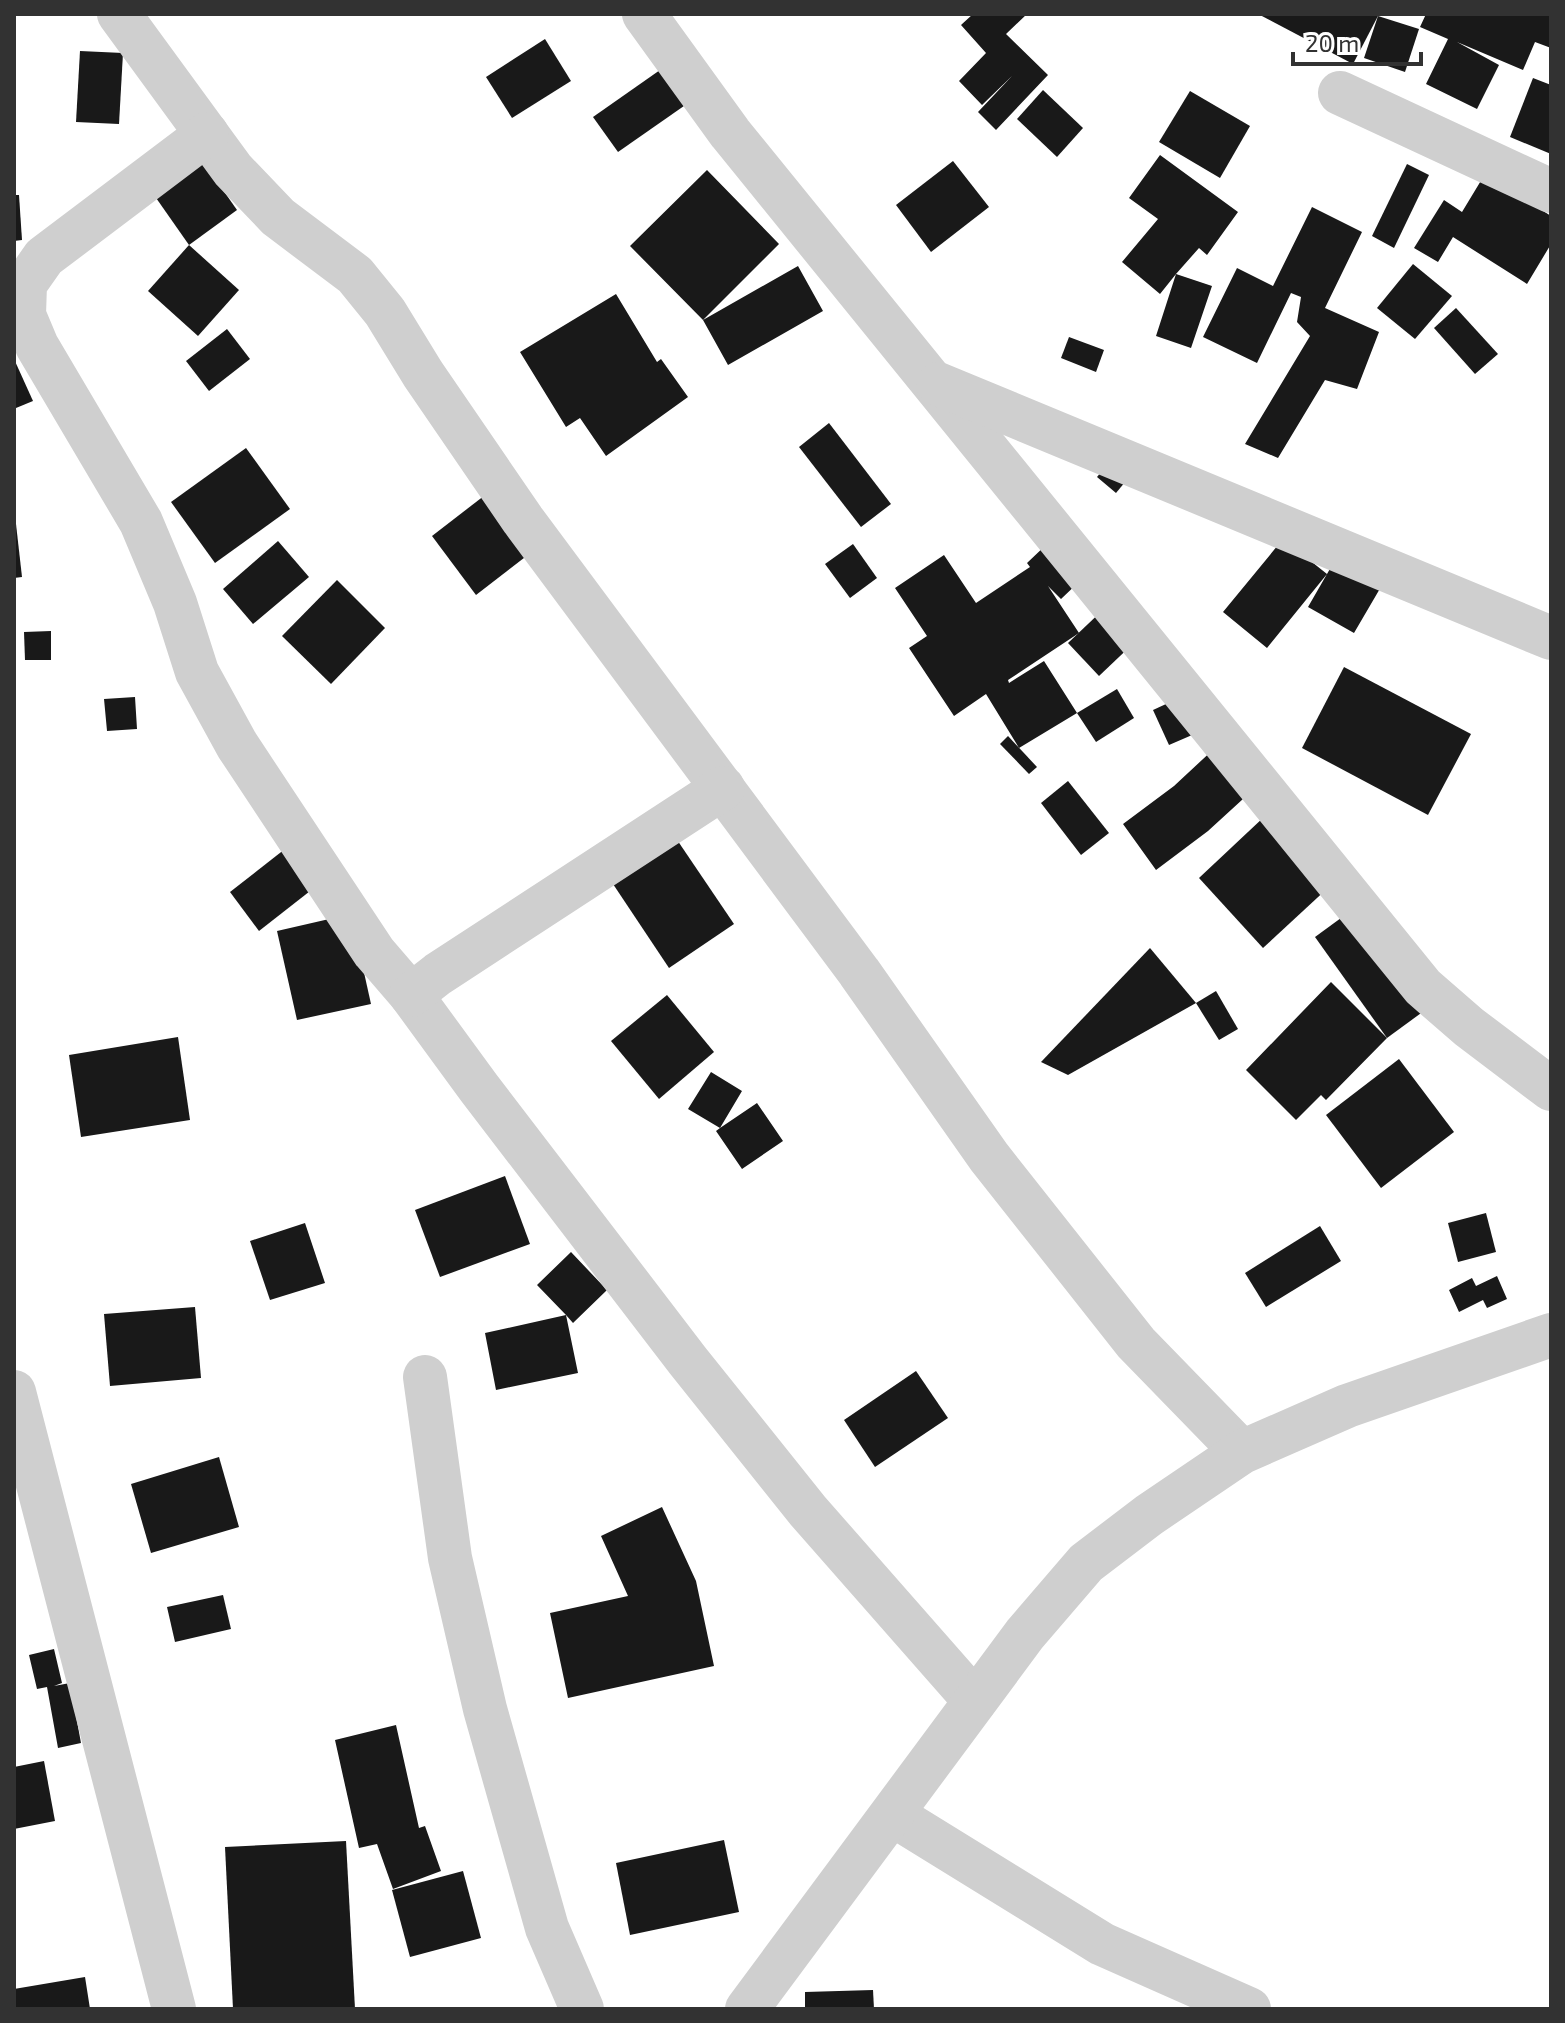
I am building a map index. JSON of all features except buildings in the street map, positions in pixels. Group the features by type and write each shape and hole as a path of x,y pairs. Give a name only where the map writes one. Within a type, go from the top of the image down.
{"street":[{"path":"119,14 233,170 278,217 355,275 385,312 423,374 523,520 859,972 989,1157 1136,1343 1242,1452"},
{"path":"644,14 730,133 1423,987 1469,1027 1551,1089"},
{"path":"1340,93 1551,191"},
{"path":"207,134 44,257 25,284 24,315 37,346 141,522 175,603 197,672 237,745 374,952 411,995 479,1088 798,1498 975,1701"},
{"path":"932,382 1551,638"},
{"path":"411,995 723,788"},
{"path":"747,2009 1025,1634 1086,1563 1149,1515 1242,1452 1347,1406 1551,1335"},
{"path":"425,1377 450,1558 485,1709 547,1928 582,2009"},
{"path":"14,1392 174,2009"},
{"path":"893,1815 1102,1944 1249,2009"}]}
